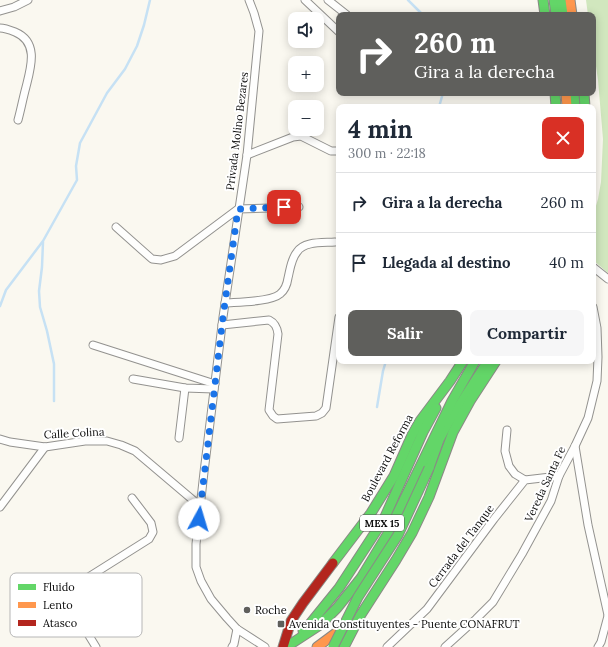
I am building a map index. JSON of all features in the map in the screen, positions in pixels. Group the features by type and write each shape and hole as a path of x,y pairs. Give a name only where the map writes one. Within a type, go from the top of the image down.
{"main road":[{"path":"544,0 545,12"},
{"path":"554,0 556,12"},
{"path":"562,0 564,12"},
{"path":"570,0 572,12"},
{"name":"Boulevard Reforma","path":"285,647 291,621 371,513 394,476 412,435 420,421 461,364"},
{"path":"285,647 320,625 361,578 387,535 452,401 473,364"},
{"path":"333,647 358,597 398,535 429,468 439,440 448,423 486,364"},
{"name":"MEX 15","path":"317,647 339,632 369,601 396,560 412,533 432,491 453,432 470,401 494,364"},
{"name":"MEX 15","path":"285,647 309,625 339,588 384,519 423,432 450,380"},
{"path":"344,647 369,601"}],"street":[{"name":"Privada Molino Bezares","path":"249,0 259,31 247,155 222,325 200,506 196,544 196,567 201,581 211,599 227,618 237,629 265,647"},
{"path":"305,0 336,29"},
{"path":"328,0 343,12"},
{"path":"0,11 14,7 25,1"},
{"path":"0,28 17,33 27,40 31,50 32,63 18,120"},
{"path":"247,155 294,137 301,136 331,151 336,151"},
{"path":"116,227 152,259 161,260 175,256 238,209 299,207"},
{"path":"225,303 273,298 280,294 286,287 297,251 304,246 335,242"},
{"path":"596,269 608,279"},
{"path":"222,325 269,320 274,323 278,334 269,410 277,419 316,416 322,413 326,408 336,338"},
{"path":"575,446 588,418 597,381 598,357 596,323"},
{"path":"93,345 215,386"},
{"path":"133,379 185,388 215,386"},
{"path":"178,438 185,388"},
{"path":"507,430 504,451 509,466 515,474 526,480 559,476"},
{"name":"Calle Colina","path":"0,439 10,442 45,447 84,441 107,441 121,445 135,451 200,506"},
{"name":"Vereda Santa Fe","path":"445,647 493,602 522,554 551,501 559,476 575,446"},
{"name":"Vereda Santa Fe","path":"575,446 588,525 608,616"},
{"path":"0,507 45,447"},
{"name":"Cerrada del Tanque","path":"387,647 427,609 494,519 526,480"},
{"path":"95,573 149,539 153,532 151,523 132,498"},
{"path":"598,647 601,642 608,616"},
{"path":"232,647 237,629"},
{"path":"90,637 96,647"}],"green space":[{"path":"586,0 608,0 608,273 596,263 596,206 601,182 603,139 596,66 596,12 588,12"}],"waterway":[{"path":"0,306 6,290 43,241 77,180 76,166 80,143 107,93 125,69 137,46 150,0"},
{"path":"408,0 420,12"},
{"path":"440,104 442,96"},
{"path":"43,242 39,291 40,307 54,364 54,401"},
{"path":"377,407 385,364"}],"traffic: fast":[{"path":"543,0 545,12"},
{"path":"554,0 556,12"},
{"path":"561,0 563,12"},
{"path":"555,96 556,104"},
{"path":"574,96 575,104"},
{"path":"584,96 585,104"},
{"path":"333,563 371,513 394,476 412,435 420,421 461,364"},
{"path":"286,647 320,625 337,608 361,578 387,535 452,401 473,364"},
{"path":"429,468 439,440 448,423 486,364"},
{"path":"344,647 360,616 412,533 429,497 453,432 470,401 494,364"},
{"path":"303,631 339,588 384,519 423,432 436,408"},
{"path":"333,647 358,597 398,535 429,468"}],"traffic: slow":[{"path":"570,0 572,12"},
{"path":"566,96 567,104"},
{"path":"317,647 344,627"}],"traffic: jam":[{"path":"283,647 291,621 333,563"}],"place":[{"name":"Roche","path":"247,610"},
{"name":"Avenida Constituyentes - Puente CONAFRUT","path":"281,624"}],"route":[{"path":"199,519 223,317 238,209 284,207"}]}
